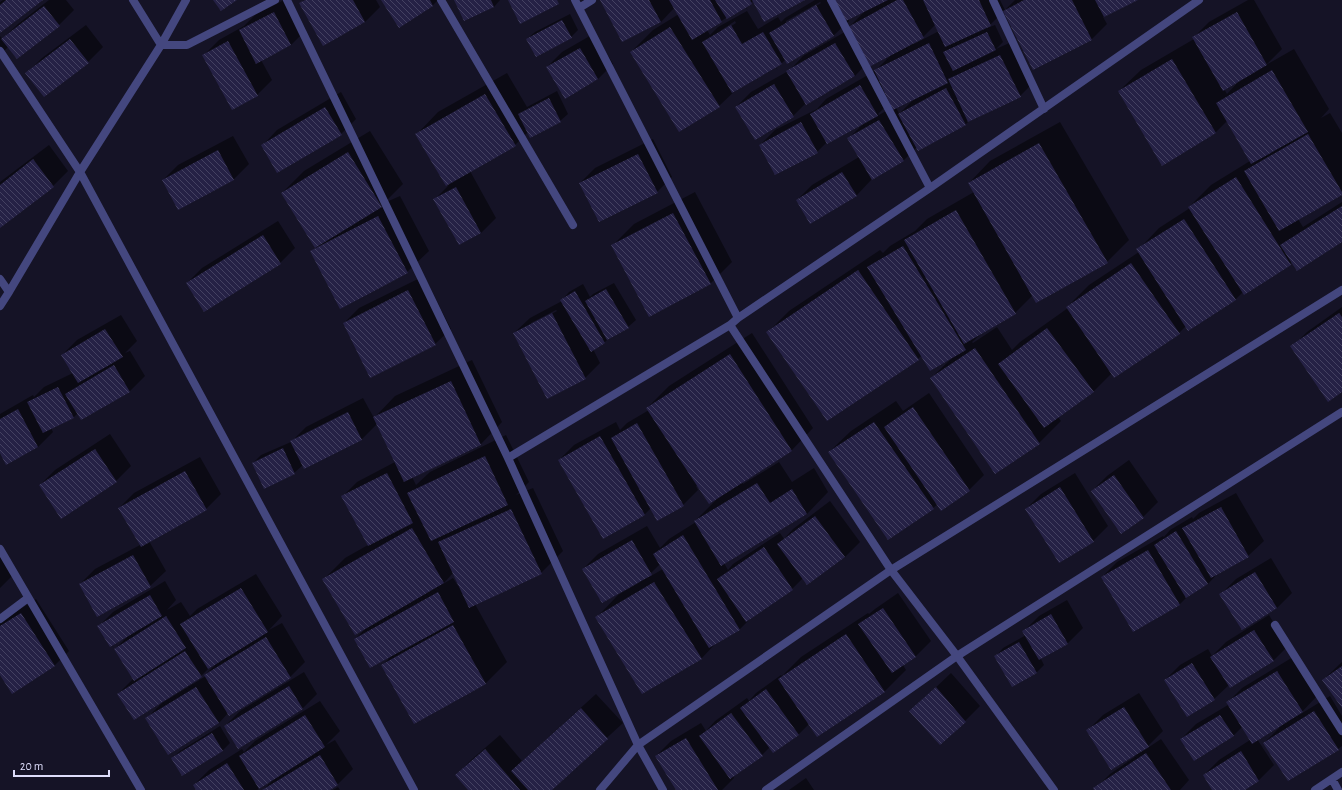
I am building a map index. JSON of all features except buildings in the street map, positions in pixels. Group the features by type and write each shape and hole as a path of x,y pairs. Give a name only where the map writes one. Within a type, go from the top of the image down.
{"street":[{"path":"133,0 161,45"},
{"path":"0,306 80,172 161,45 186,0"},
{"path":"161,45 186,45 275,0"},
{"path":"287,0 508,458 638,745 663,790"},
{"path":"441,0 572,225"},
{"path":"575,0 738,318"},
{"path":"579,8 592,0"},
{"path":"831,0 930,188"},
{"path":"992,0 1044,109"},
{"path":"508,458 730,325 738,318 930,188 1199,0"},
{"path":"0,51 80,172 414,790"},
{"path":"0,279 9,292"},
{"path":"600,790 638,745 891,570 1342,290"},
{"path":"730,325 891,570 957,656 1054,790"},
{"path":"766,790 957,656 1342,412"},
{"path":"0,549 141,790"},
{"path":"0,619 28,598"},
{"path":"1275,625 1342,731"},
{"path":"1315,790 1342,772"},
{"path":"1332,779 1338,790"}]}
